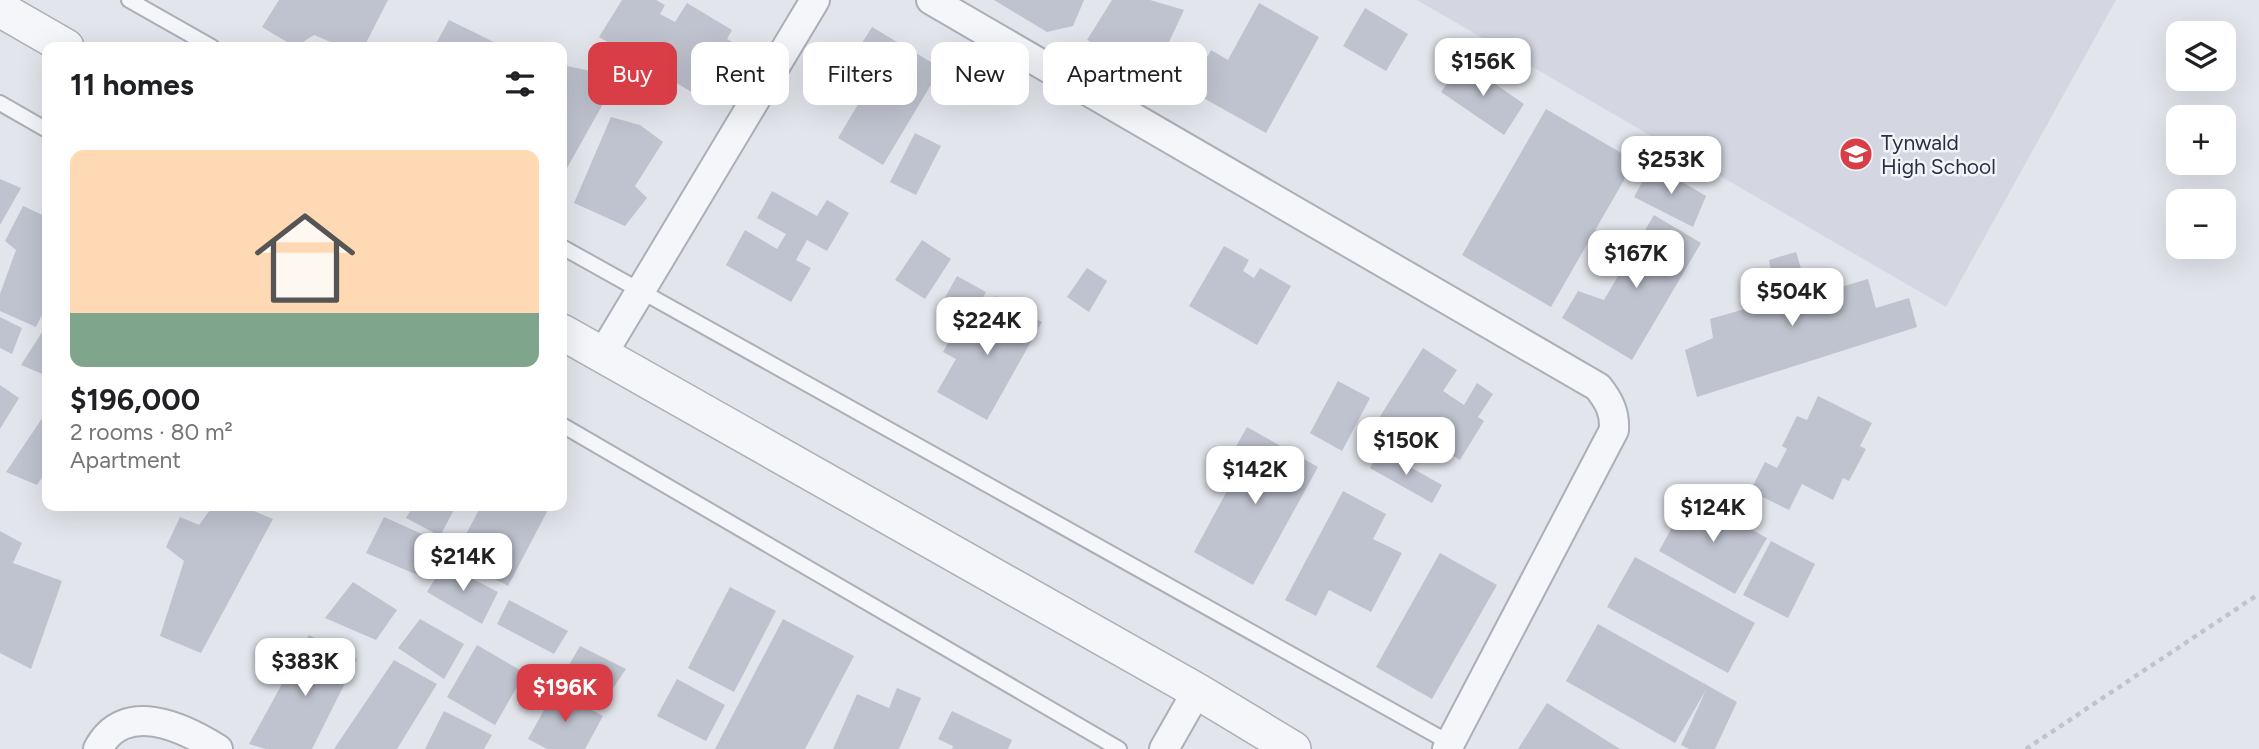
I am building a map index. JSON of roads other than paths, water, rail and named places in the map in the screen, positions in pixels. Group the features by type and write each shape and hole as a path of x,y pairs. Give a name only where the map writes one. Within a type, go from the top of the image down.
{"street":[{"path":"602,355 815,0"},
{"path":"930,0 1598,387 1606,396 1612,407 1614,430 1449,746"},
{"path":"0,9 57,42"},
{"path":"567,335 1197,691 1293,749"},
{"path":"1164,749 1197,691"},
{"path":"98,749 103,739 128,722 157,721 187,730 218,749"}],"lane":[{"path":"129,0 203,42"},
{"path":"0,103 42,127"},
{"path":"567,250 1449,746"},
{"path":"567,428 1119,749"}],"place":[{"name":"Tynwald High School","path":"1856,154"}]}
